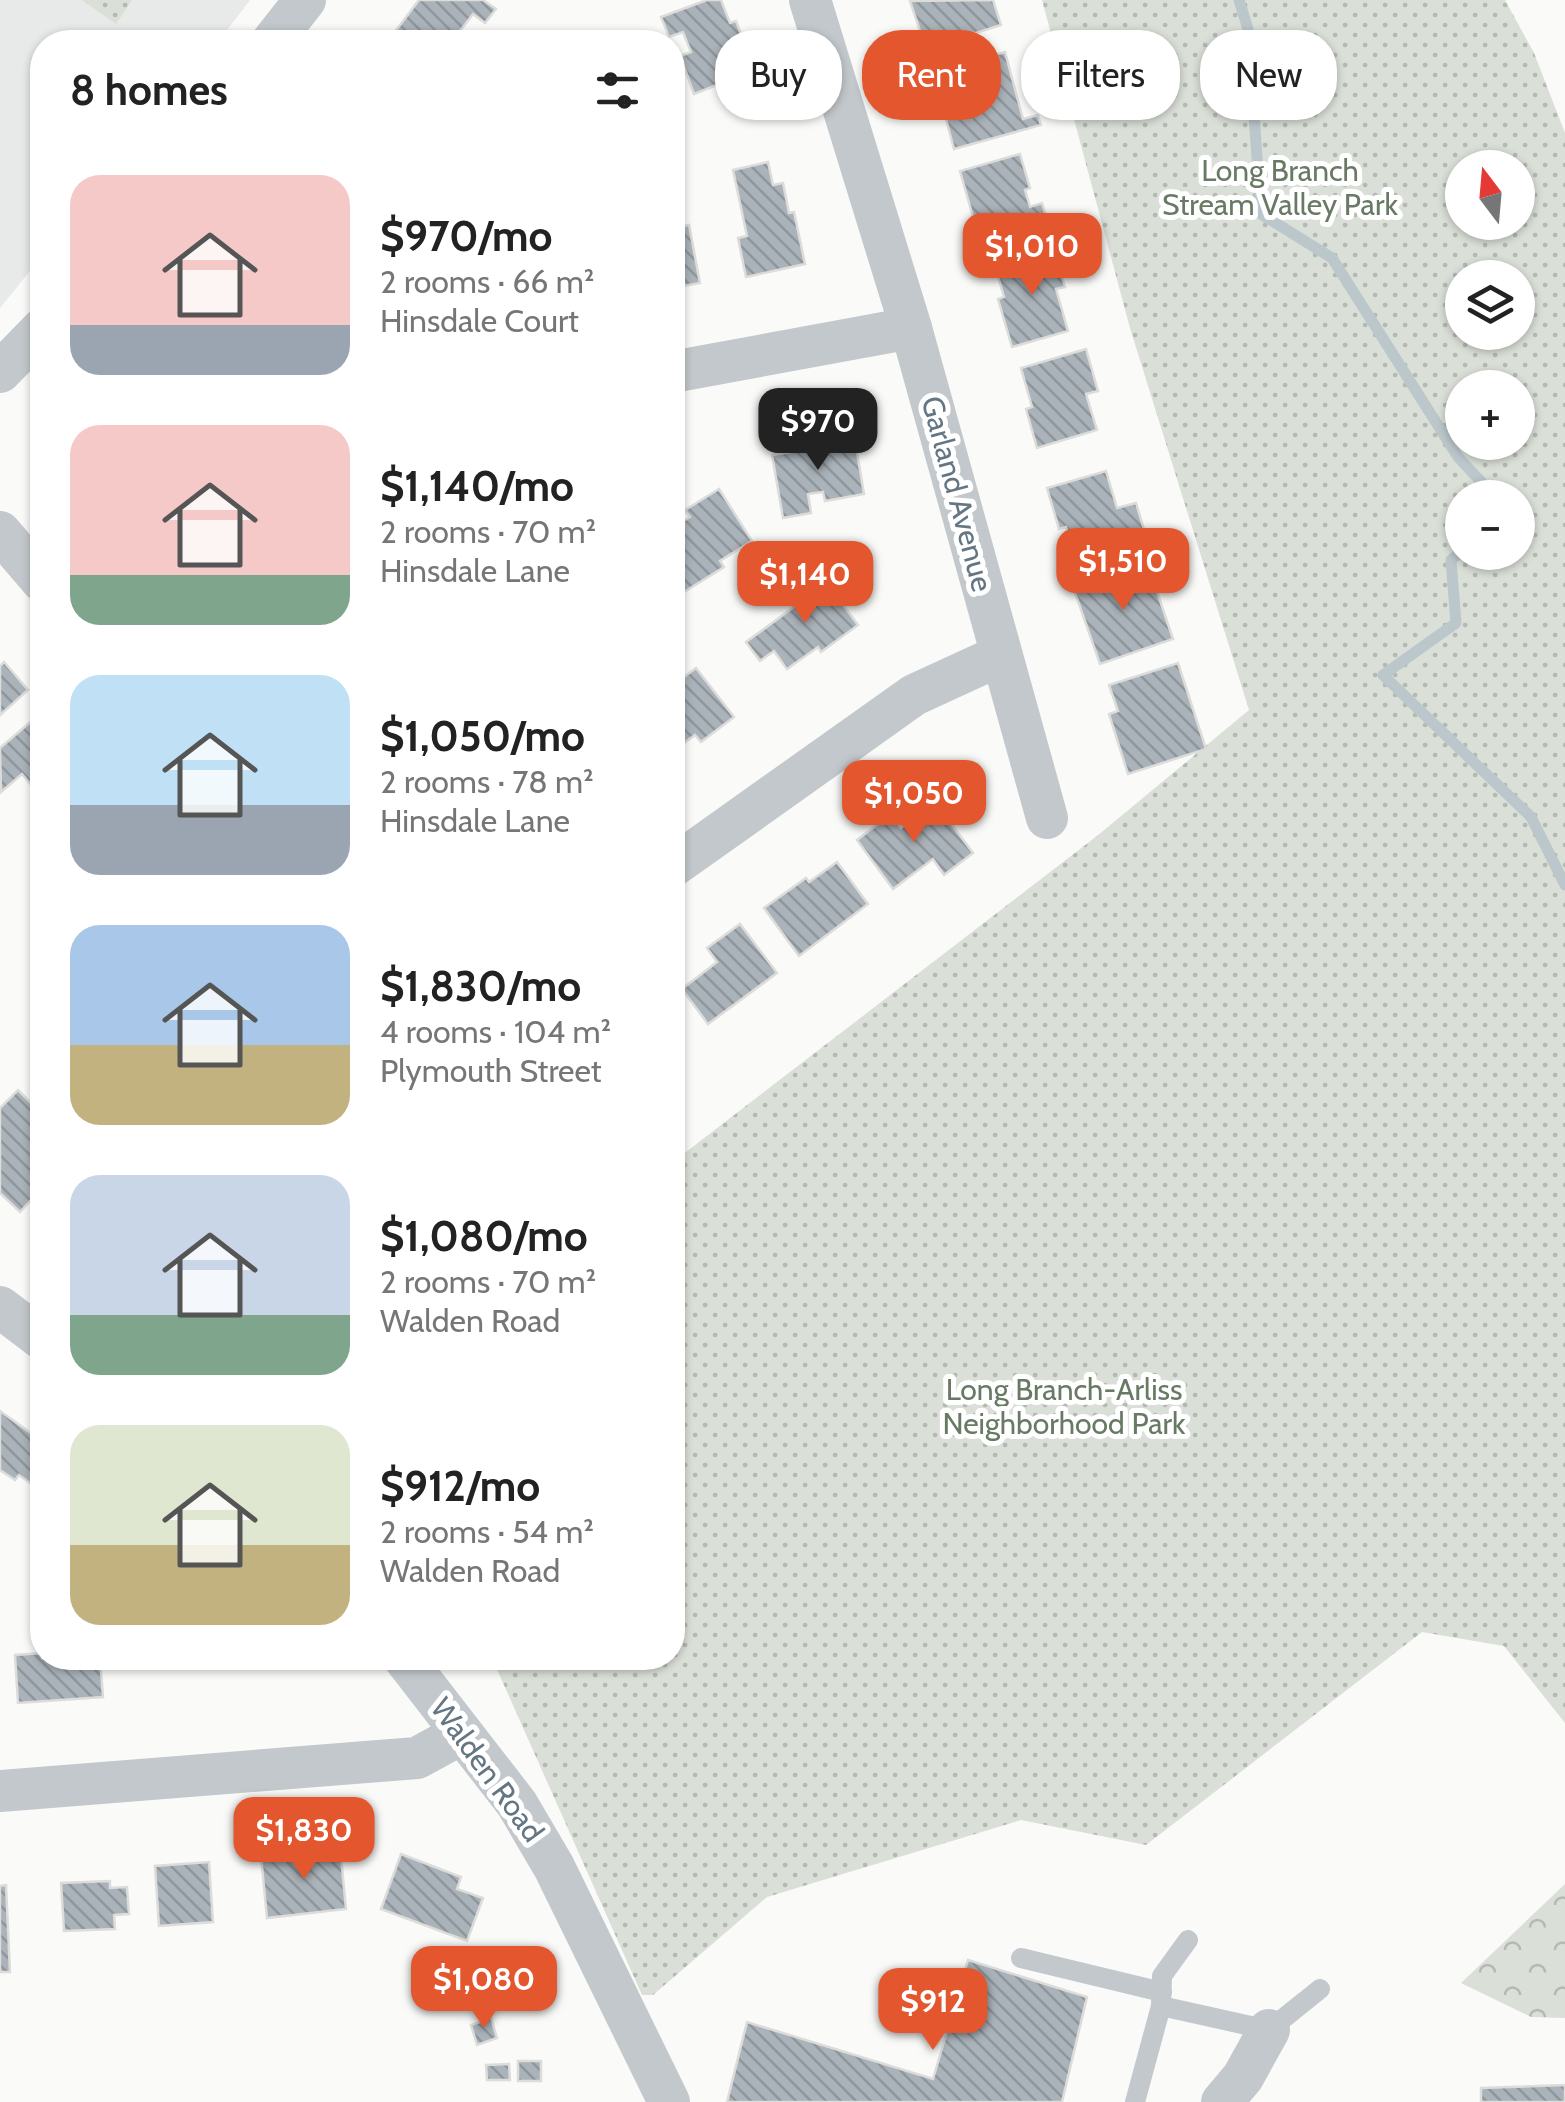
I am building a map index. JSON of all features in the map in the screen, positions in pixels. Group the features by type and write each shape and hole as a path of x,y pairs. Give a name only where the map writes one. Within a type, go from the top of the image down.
{"street":[{"path":"281,30 305,0"},
{"name":"Garland Avenue","path":"810,0 911,328 1048,818"},
{"path":"685,370 911,328"},
{"path":"0,372 30,341"},
{"path":"0,532 30,568"},
{"path":"685,858 914,695 1001,655"},
{"path":"0,1307 30,1329"},
{"name":"Walden Road","path":"413,1670 517,1804 554,1867 670,2102"},
{"path":"0,1791 417,1758 461,1734"},
{"path":"1222,2102 1243,2077 1269,2030"}],"lane":[{"path":"1135,2102 1161,1999 1162,1976 1188,1940"},
{"path":"1021,1958 1269,2030 1320,1989"}],"shaded area":[{"path":"0,0 250,0 227,30 30,30 30,271 0,308"}],"green space":[{"path":"82,0 132,0 116,24"},
{"name":"Long Branch-Arliss Neighborhood Park","path":"1042,0 1505,0 1534,53 1565,133 1565,1723 1504,1646 1422,1632 1146,1845 1021,1820 767,1897 653,1995 642,1995 497,1670 685,1670 685,1153 1097,836 1249,710 1130,328 1074,120 1180,120 1180,30 1050,30"},
{"path":"1565,1884 1565,2018 1531,2017 1461,1983"}],"building":[{"path":"419,0 483,0 496,9 485,23 473,14 461,30 396,30"},
{"path":"707,0 721,0 730,23 736,21 739,30 715,30 715,86 694,94 685,70 685,54 691,52 685,30 666,30 661,17"},
{"path":"993,0 1001,25 985,30 920,30 910,1"},
{"path":"1005,52 1021,120 1040,120 1041,125 954,149 946,120 1001,120 1001,53"},
{"path":"1020,154 1030,188 1025,190 1030,207 1042,203 1051,234 990,250 980,215 973,217 960,171"},
{"path":"768,162 773,185 783,183 789,213 794,212 805,264 746,277 738,238 747,236 733,170"},
{"path":"689,225 700,283 685,286 685,226"},
{"path":"1054,249 1065,287 1056,289 1068,331 1012,347 998,299 1004,297 995,266"},
{"path":"1086,349 1098,391 1086,394 1097,430 1037,448 1026,409 1032,407 1021,368"},
{"path":"854,434 864,494 825,501 823,492 808,494 811,513 783,518 772,455 804,450 803,442"},
{"path":"1106,471 1117,508 1136,503 1148,543 1077,564 1066,527 1059,529 1047,488"},
{"path":"719,489 752,541 720,561 724,567 685,591 685,520 690,517 685,510"},
{"path":"1147,562 1173,639 1100,664 1073,587"},
{"path":"823,578 858,625 821,652 818,647 787,669 774,651 760,661 746,642 794,607 790,601"},
{"path":"4,662 28,690 0,715 0,666"},
{"path":"1178,663 1206,749 1128,774 1109,714 1118,711 1109,685"},
{"path":"696,668 734,717 701,742 695,735 685,742 685,676"},
{"path":"30,722 30,784 22,774 1,792 0,748"},
{"path":"935,802 973,853 944,875 933,859 893,889 857,840 891,814 901,828"},
{"path":"837,862 868,904 799,956 764,908"},
{"path":"740,924 777,973 708,1024 685,993 685,987 717,962 707,948"},
{"path":"18,1090 30,1102 30,1201 20,1212 0,1193 0,1108"},
{"path":"0,1411 30,1432 30,1483 19,1475 15,1480 0,1470"},
{"path":"30,1654 30,1670 101,1670 103,1697 18,1703 15,1655"},
{"path":"340,1847 346,1909 267,1918 261,1856"},
{"path":"401,1854 461,1877 457,1889 483,1898 467,1941 381,1909"},
{"path":"209,1862 213,1922 159,1926 155,1866"},
{"path":"110,1881 110,1888 127,1887 129,1914 114,1915 115,1929 64,1931 61,1883"},
{"path":"6,1885 10,1972 0,1972 0,1886"},
{"path":"968,1960 1087,1997 1062,2102 727,2102 747,2022 933,2079"},
{"path":"491,2018 497,2038 477,2045 471,2025"},
{"path":"518,2061 541,2061 541,2081 518,2081"},
{"path":"509,2064 510,2080 487,2080 486,2065"},
{"path":"1565,2085 1565,2102 1481,2102 1481,2088"}],"waterway":[{"path":"1239,0 1248,29 1261,214 1332,258 1458,457 1479,480"},
{"path":"1452,570 1456,623 1383,675 1531,817 1565,885"}],"park label":[{"name":"Long Branch Stream Valley Park","path":"1280,188"}]}
